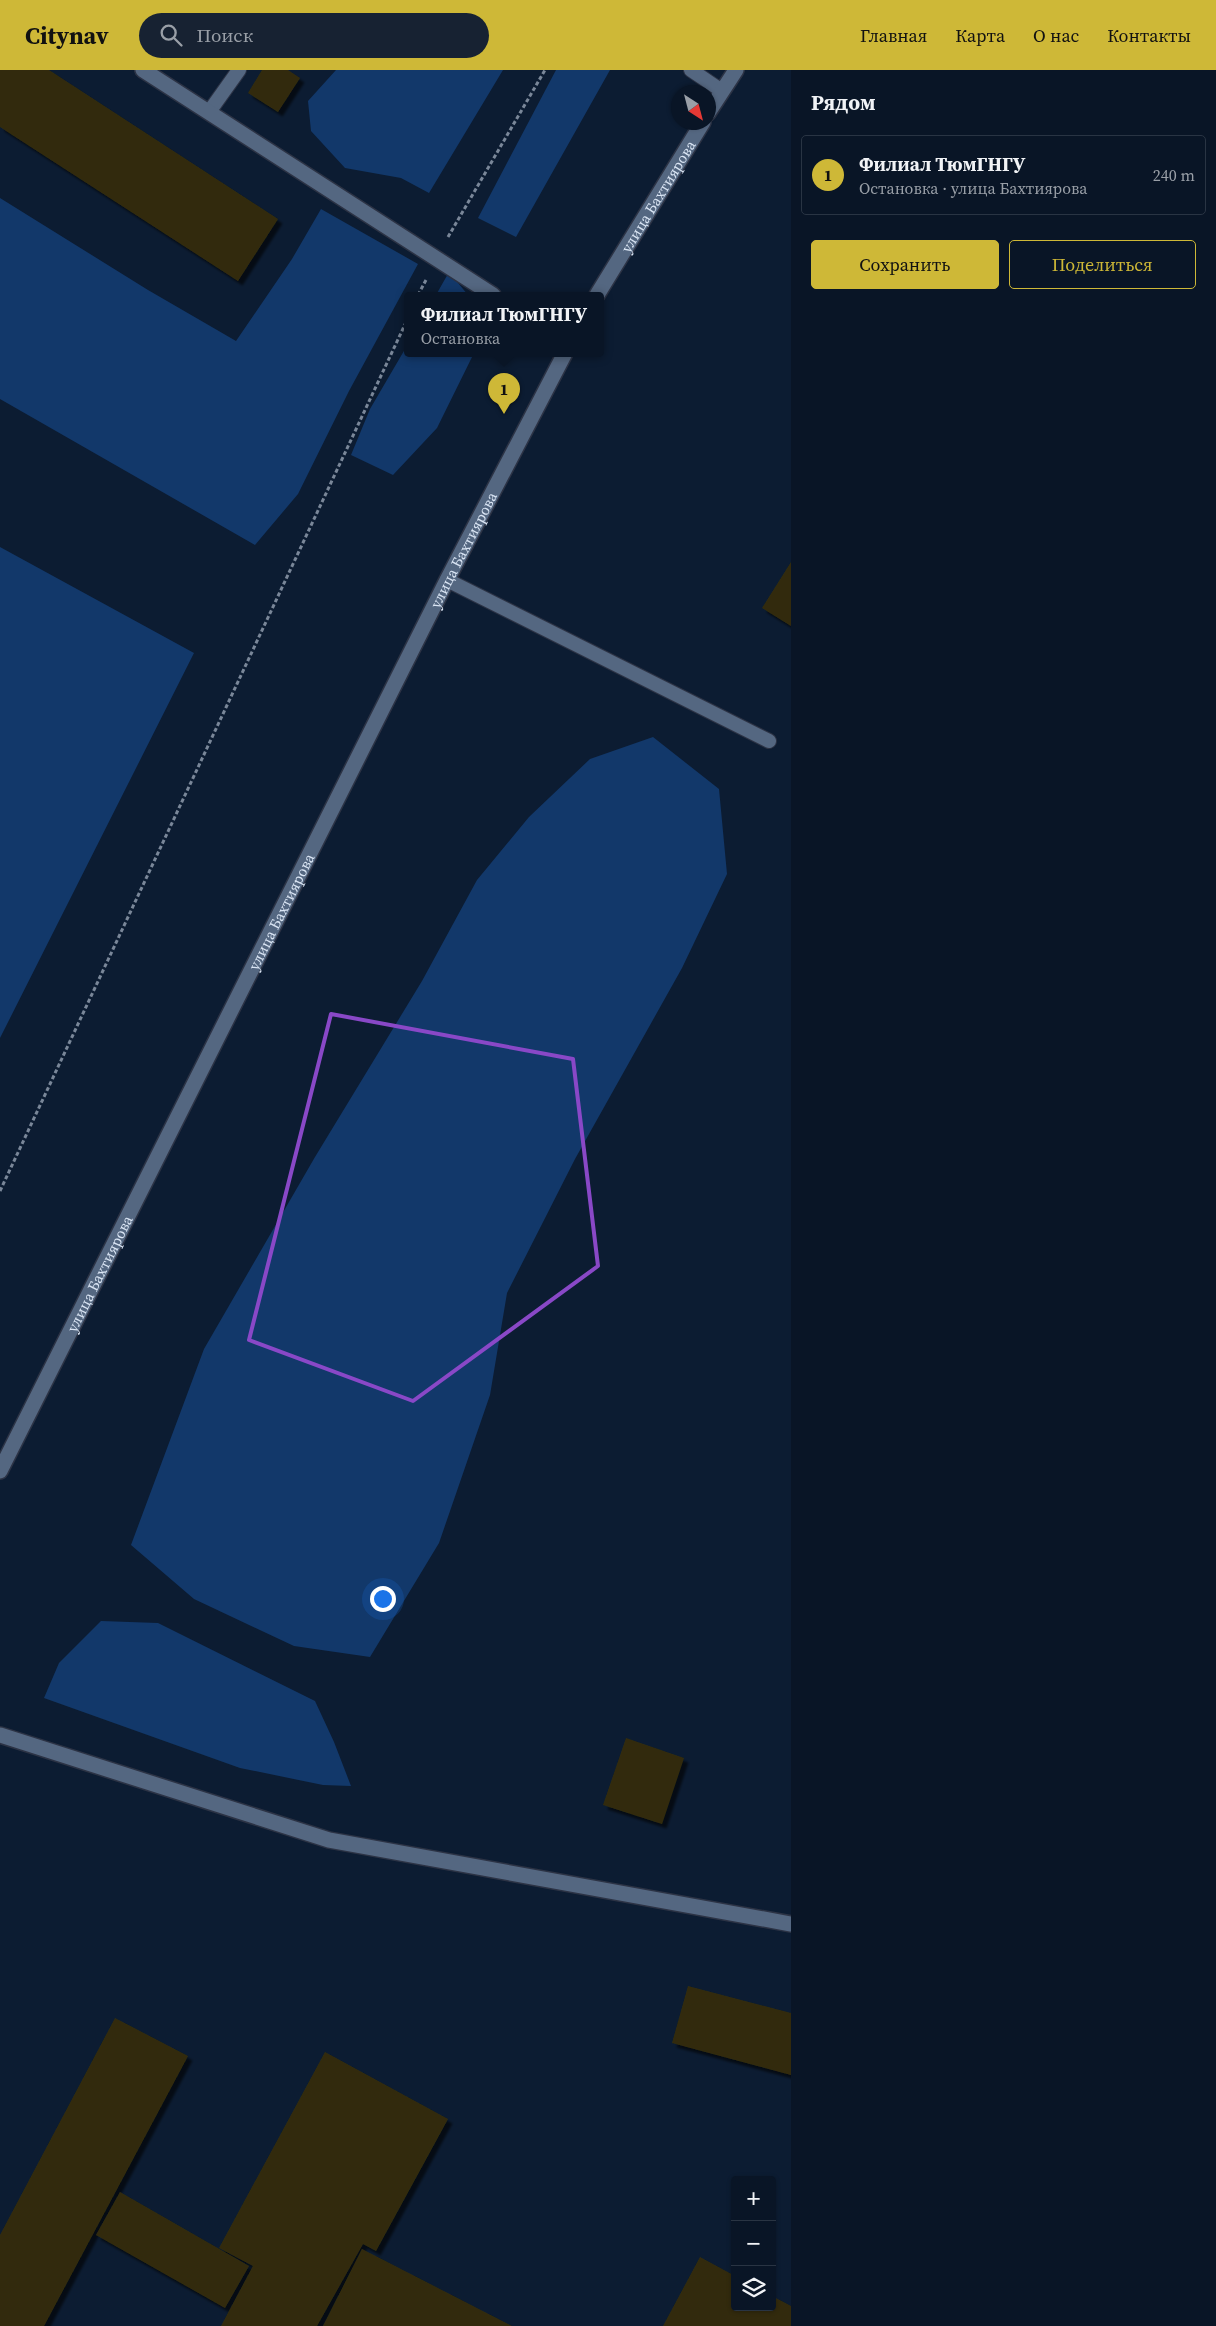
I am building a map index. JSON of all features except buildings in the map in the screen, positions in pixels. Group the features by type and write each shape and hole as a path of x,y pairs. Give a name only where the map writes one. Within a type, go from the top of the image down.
{"main road":[{"path":"143,70 488,292"},
{"path":"716,101 736,70"},
{"name":"улица Бахтиярова","path":"599,292 698,130"},
{"name":"улица Бахтиярова","path":"0,1472 447,580 563,357"},
{"path":"0,1735 329,1840 791,1924"}],"lane":[{"path":"209,112 239,70"},
{"path":"692,70 722,92"},
{"path":"447,580 769,741"}],"path":[{"path":"419,292 436,258 545,70"},
{"path":"0,1191 404,327"}],"highlighted area":[{"path":"331,1014 573,1059 598,1266 413,1401 249,1340"}],"shaded area":[{"path":"336,70 503,70 429,193 401,178 345,168 311,131 308,101"},
{"path":"556,70 610,70 516,237 478,218"},
{"path":"0,198 148,290 236,341 292,259 321,209 418,264 349,391 298,494 255,545 0,399"},
{"path":"449,272 466,292 438,292"},
{"path":"404,351 404,357 472,357 437,428 393,475 351,455 370,409"},
{"path":"0,547 194,653 0,1038"},
{"path":"653,737 719,789 727,874 682,968 575,1159 507,1293 490,1395 439,1543 370,1657 294,1646 194,1599 131,1545 204,1349 315,1157 422,981 477,880 529,817 590,759"},
{"path":"101,1621 158,1623 315,1701 334,1742 351,1786 323,1785 240,1768 44,1698 59,1663"}],"place":[{"name":"Филиал ТюмГНГУ","path":"504,414"}]}
